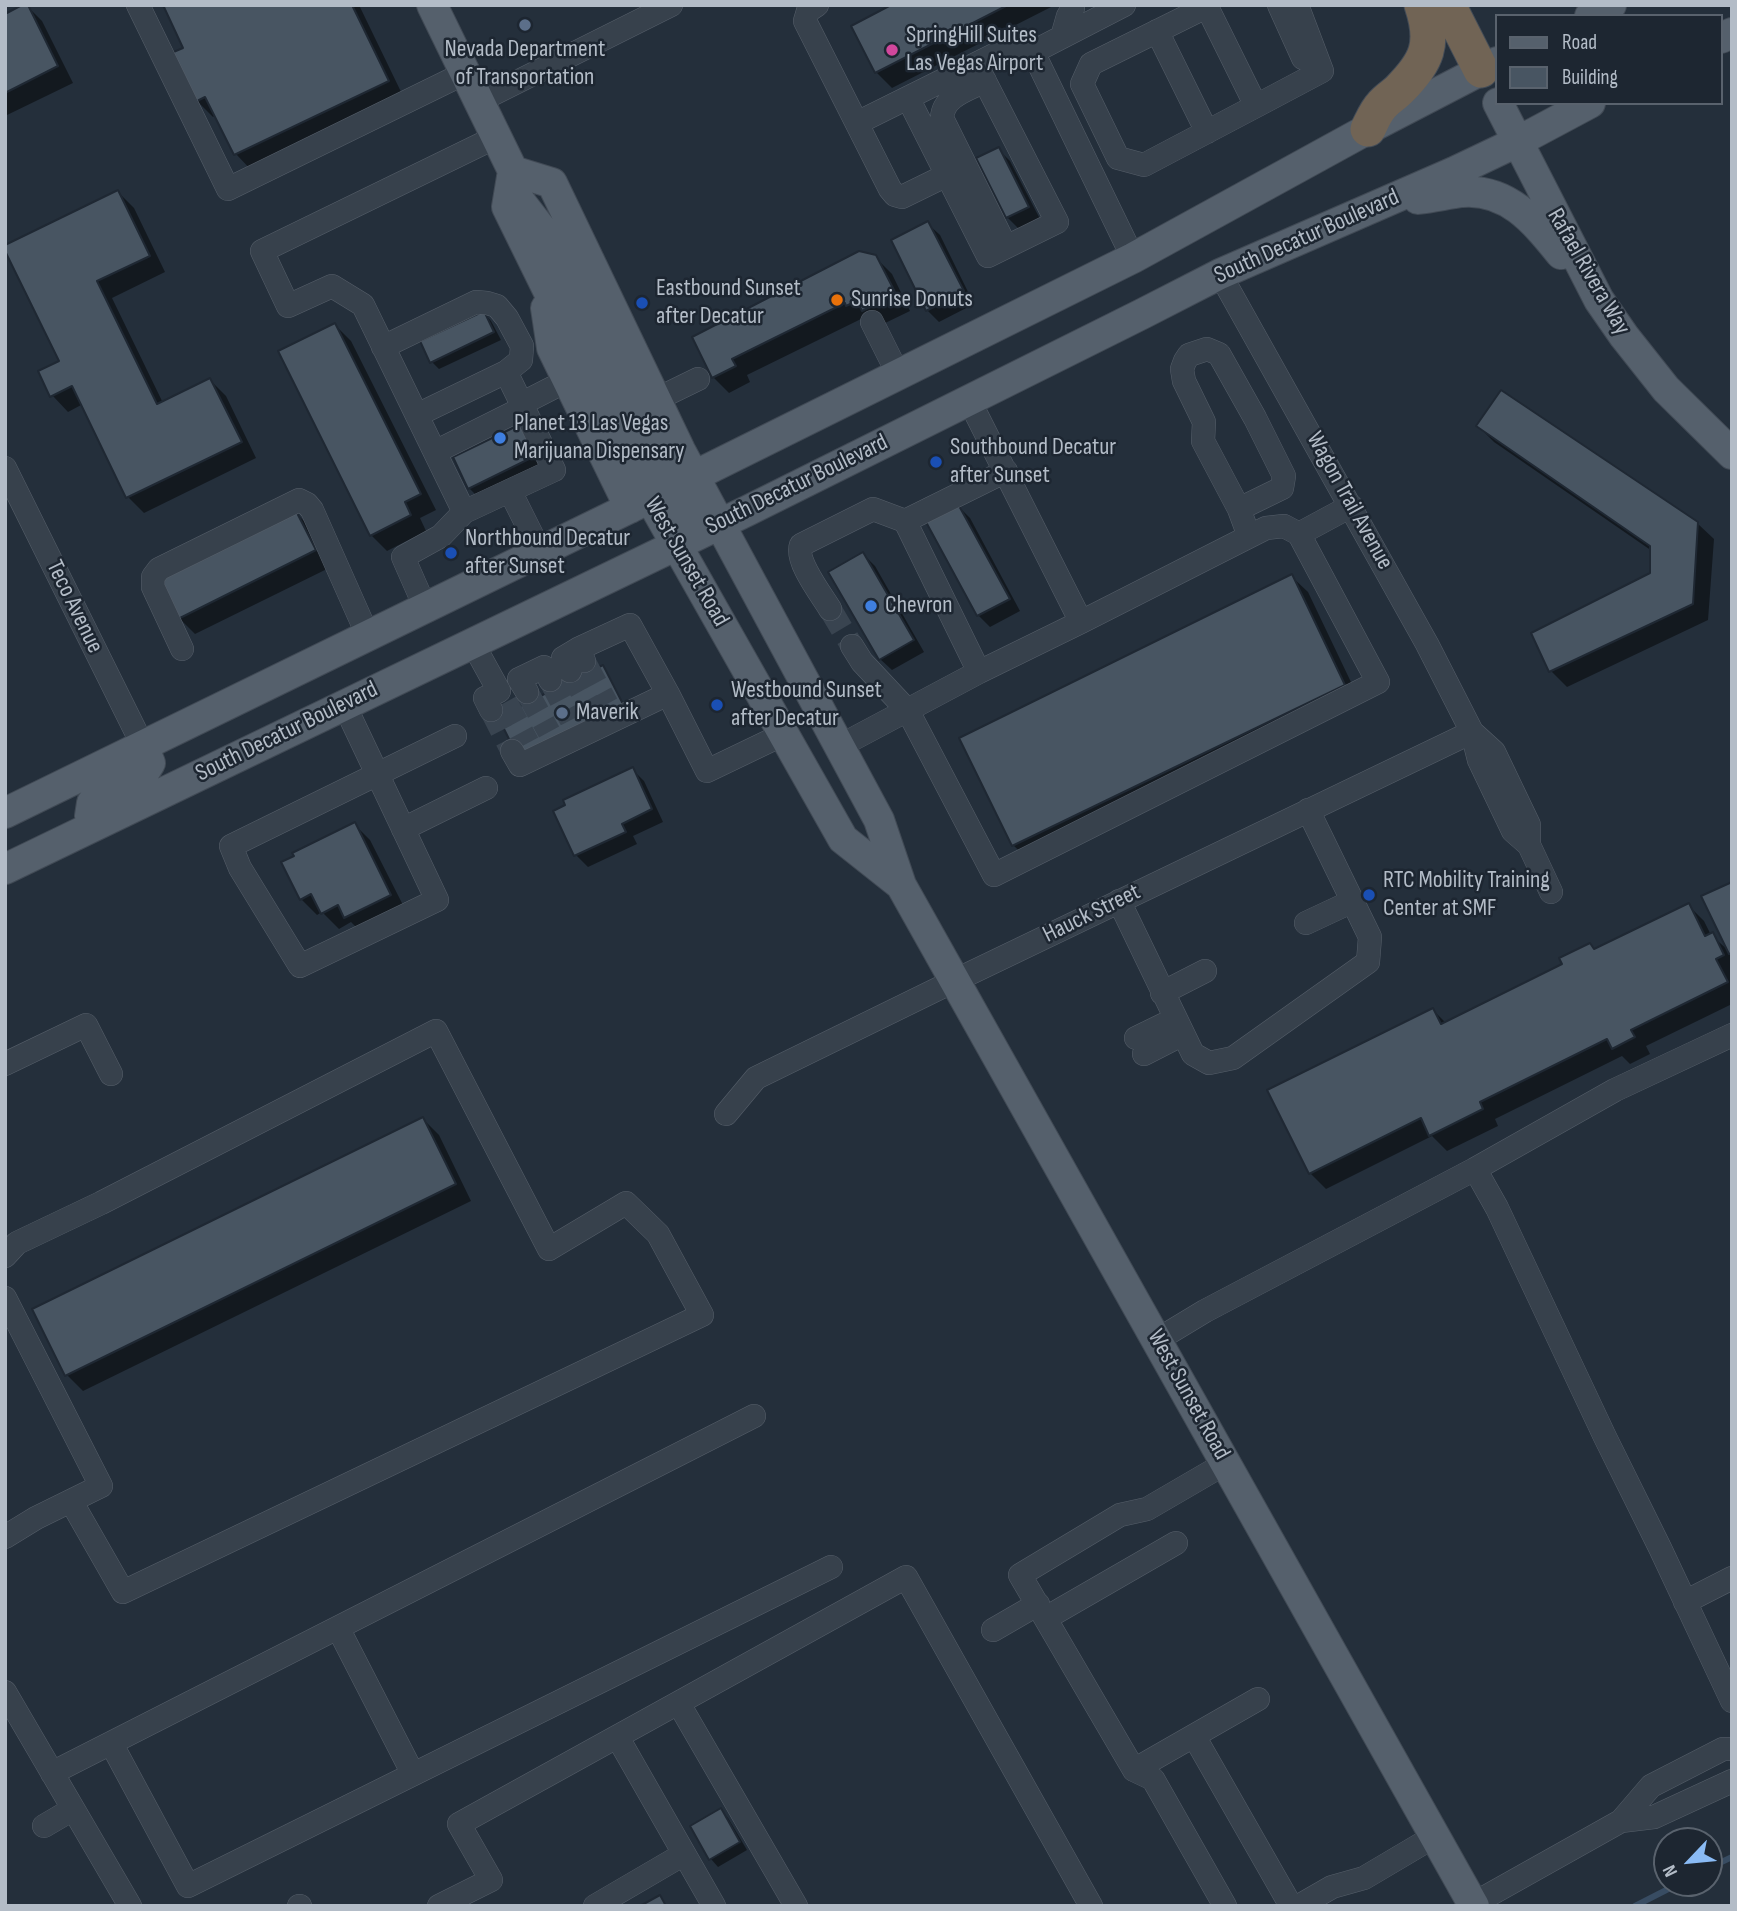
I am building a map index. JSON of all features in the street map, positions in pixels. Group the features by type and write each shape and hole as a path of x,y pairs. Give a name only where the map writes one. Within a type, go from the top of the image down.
{"highway":[{"path":"1368,129 1381,106 1398,92 1419,68 1426,54 1429,45 1422,5"},
{"path":"1448,5 1489,66"}],"main road":[{"name":"West Sunset Road","path":"432,5 496,137 512,180 507,207 542,280 661,492 697,535 784,734 843,839 901,885"},
{"path":"1594,14 1611,5"},
{"name":"South Decatur Boulevard","path":"5,813 1133,258 1489,66"},
{"name":"Rafael Rivera Way","path":"1489,66 1496,98"},
{"name":"Rafael Rivera Way","path":"1498,105 1599,300 1666,389 1732,454"},
{"name":"South Decatur Boulevard","path":"5,869 697,535 1220,274 1454,172 1586,105"},
{"name":"West Sunset Road","path":"512,180 552,183 655,400 661,492 697,535 838,747 879,820 901,885 1473,1905"},
{"path":"512,180 545,234 661,492"},
{"path":"1370,208 1463,192 1477,192 1501,198 1528,215 1599,300"},
{"path":"542,280 552,348 568,380 661,492"},
{"path":"90,827 92,803 137,780 146,770 150,763 143,746"}],"street":[{"path":"138,5 228,189 465,73"},
{"path":"479,101 671,5"},
{"path":"817,5 807,11 805,22 890,189 895,195 902,197 947,175"},
{"path":"1006,247 942,118 942,110 998,53 1033,52 1124,5"},
{"path":"1279,5 1312,76"},
{"path":"1254,102 1210,6 1091,64 1082,84 1118,158 1144,165 1207,132 1254,102 1322,71 1297,5"},
{"path":"1062,37 1073,8"},
{"path":"1157,31 1207,132"},
{"path":"1033,52 1133,258"},
{"path":"857,123 908,98 981,72"},
{"path":"908,98 988,256 1057,222 981,72"},
{"path":"464,512 363,305 332,286 288,306 262,251 496,137"},
{"name":"Wagon Trail Avenue","path":"1220,274 1427,643 1472,732 1479,760 1513,831 1529,845 1551,892"},
{"path":"383,347 476,302 497,306 507,318 522,346 521,360 506,372 417,415"},
{"path":"872,322 898,374"},
{"path":"1239,509 1282,488 1284,476 1219,354 1207,349 1198,351 1189,355 1185,361 1182,369 1184,381 1204,422 1203,441 1239,509 1249,536"},
{"path":"425,607 403,557 441,536 464,512 554,470 506,372"},
{"path":"655,400 698,379"},
{"path":"435,452 568,380"},
{"path":"969,400 1081,622"},
{"name":"Teco Avenue","path":"5,468 143,746"},
{"path":"905,521 1006,471"},
{"path":"510,491 540,551"},
{"path":"183,649 153,587 153,576 159,569 299,500 312,510 368,636"},
{"path":"1299,534 1351,506"},
{"path":"830,609 801,561 801,545 873,509 905,521 979,672"},
{"path":"838,747 908,711 979,672 1266,528 1284,526 1299,534 1378,682 994,875 908,711 862,662 852,646"},
{"path":"472,642 499,701 523,685 565,665 629,625 707,771 784,734"},
{"path":"525,750 554,740 594,720 668,694"},
{"path":"344,705 376,774 437,900 300,966 240,868 231,846 376,774 455,736"},
{"name":"Hauck Street","path":"726,1114 756,1078 1472,732"},
{"path":"403,829 486,788"},
{"path":"1119,901 1193,1054 1209,1063 1233,1058 1368,962 1370,937 1308,810"},
{"path":"1306,923 1353,901"},
{"path":"1162,993 1205,971"},
{"path":"5,1064 86,1025 111,1074"},
{"path":"1140,1046 1179,1027"},
{"path":"5,1256 17,1243 101,1203 436,1031 549,1249 626,1203 658,1234 702,1315 123,1592 71,1501"},
{"path":"1157,1340 1206,1311 1475,1169 1615,1090 1732,1035"},
{"path":"1475,1169 1497,1208 1732,1701"},
{"path":"5,1298 102,1486 5,1537"},
{"path":"52,1773 754,1416"},
{"path":"1225,1906 1153,1779 1134,1770 1020,1575 1120,1515 1147,1508 1226,1463"},
{"path":"993,1630 1042,1611 1176,1543"},
{"path":"111,1743 188,1886 831,1567"},
{"path":"439,1906 491,1880 459,1824 906,1577 1091,1906"},
{"path":"1685,1602 1732,1578"},
{"path":"338,1628 413,1774"},
{"path":"5,1692 130,1906"},
{"path":"1134,1770 1258,1699"},
{"path":"678,1704 796,1906"},
{"path":"1194,1736 1291,1906"},
{"path":"618,1738 714,1906"},
{"path":"1473,1905 1621,1821 1651,1786 1723,1749 1732,1749"},
{"path":"1621,1821 1654,1817 1732,1781"},
{"path":"44,1826 73,1809"},
{"path":"1299,1906 1332,1887 1364,1878 1435,1836"},
{"path":"595,1906 684,1854"}],"building":[{"path":"22,5 28,5 58,66 5,93 5,14"},
{"path":"163,5 352,5 389,81 234,155 205,97 195,102 171,53 183,48"},
{"name":"SpringHill Suites Las Vegas Airport","path":"891,5 1008,5 875,73 851,26"},
{"path":"999,147 1029,207 1006,218 976,158"},
{"path":"118,190 150,256 97,281 157,404 210,378 242,442 126,498 72,386 50,397 38,371 59,361 5,251 5,245"},
{"path":"928,221 964,291 926,311 891,240"},
{"path":"859,251 876,255 896,294 862,311 857,301 846,306 845,303 732,359 736,366 712,378 692,337"},
{"path":"484,311 494,332 430,363 420,341"},
{"path":"335,323 421,494 405,502 411,515 370,536 278,351"},
{"path":"1501,390 1698,522 1693,604 1549,672 1531,633 1650,573 1650,546 1476,426"},
{"path":"521,424 537,455 468,489 453,457"},
{"path":"958,504 1010,599 977,616 926,522"},
{"path":"296,511 316,550 178,619 158,580"},
{"name":"Chevron","path":"863,552 914,640 879,660 828,572"},
{"path":"1292,574 1345,685 1012,846 959,738"},
{"name":"Maverik","path":"603,665 625,708 520,761 498,717"},
{"path":"633,767 652,809 622,824 626,832 574,856 553,811 565,805 563,800"},
{"path":"355,822 391,895 344,918 338,905 321,914 311,894 300,900 281,862 294,856 292,853"},
{"path":"1732,882 1732,953 1729,954 1701,896"},
{"path":"1689,903 1705,936 1713,932 1724,955 1716,959 1728,982 1631,1030 1635,1037 1612,1049 1607,1039 1480,1102 1483,1109 1429,1136 1421,1118 1309,1174 1267,1090 1433,1008 1441,1024 1562,964 1559,958 1590,943 1594,949"},
{"path":"423,1117 456,1184 65,1376 32,1309"},
{"path":"721,1808 740,1842 709,1860 690,1826"},
{"path":"660,1895 666,1906 640,1906"}],"waterway":[{"path":"1723,1861 1732,1857"},
{"path":"1635,1906 1653,1897"}],"tunnel":[{"path":"830,609 852,646"},
{"path":"585,663 607,704"},
{"path":"570,671 593,712"},
{"path":"550,680 571,720"},
{"path":"527,692 549,732"},
{"path":"506,702 528,743"},
{"path":"491,710 512,751"}],"place":[{"name":"Nevada Department of Transportation","path":"525,25"},
{"name":"SpringHill Suites Las Vegas Airport","path":"892,50"},
{"name":"Sunrise Donuts","path":"837,300"},
{"name":"Eastbound Sunset after Decatur","path":"642,303"},
{"name":"Planet 13 Las Vegas Marijuana Dispensary","path":"500,438"},
{"name":"Southbound Decatur after Sunset","path":"936,462"},
{"name":"Northbound Decatur after Sunset","path":"451,553"},
{"name":"Chevron","path":"871,606"},
{"name":"Westbound Sunset after Decatur","path":"717,705"},
{"name":"Maverik","path":"562,713"},
{"name":"RTC Mobility Training Center at SMF","path":"1369,895"}]}
